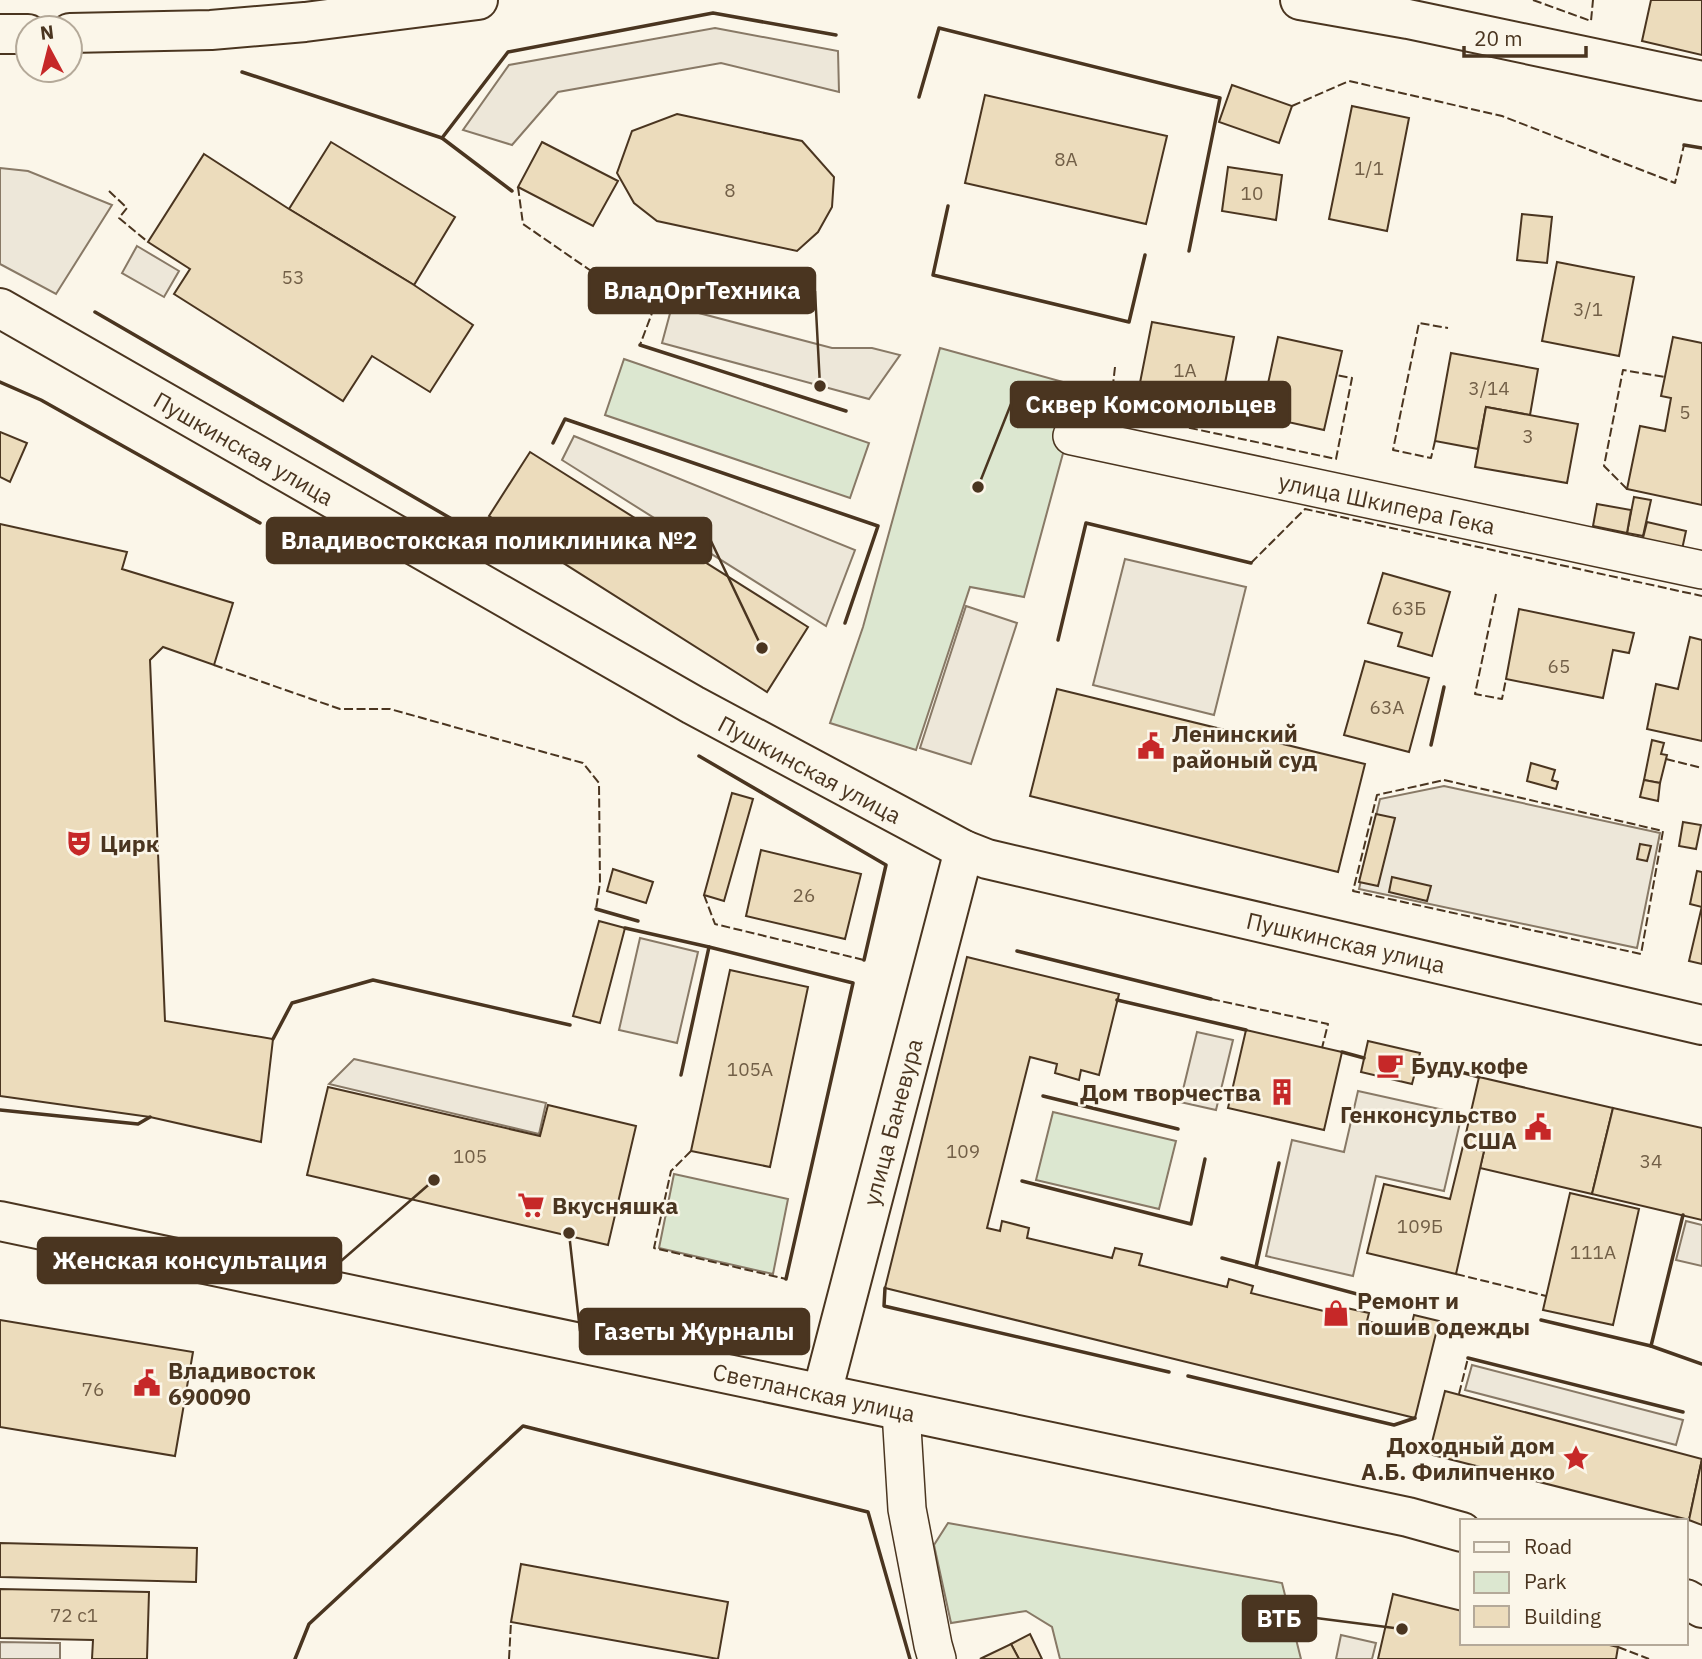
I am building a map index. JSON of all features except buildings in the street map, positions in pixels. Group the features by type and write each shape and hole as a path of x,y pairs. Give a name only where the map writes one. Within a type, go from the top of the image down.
{"main road":[{"path":"84,33 211,30 305,22 478,0"},
{"path":"1300,0 1408,19 1702,81"},
{"name":"Пушкинская улица","path":"0,308 693,705 964,850 1000,862 1702,1025"},
{"name":"улица Баневура","path":"822,1394 964,850"},
{"name":"Светланская улица","path":"0,1221 1408,1517 1460,1531"}],"street":[{"name":"улица Шкипера Гека","path":"1072,436 1702,570"},
{"path":"901,1410 907,1509 937,1659"}],"green space":[{"path":"940,348 1081,387 1024,597 970,587 916,750 830,723 863,627"},
{"path":"624,359 869,443 850,498 605,415"},
{"path":"1053,1112 1176,1141 1159,1209 1036,1180"},
{"path":"674,1174 788,1199 773,1274 659,1248"},
{"path":"948,1523 1282,1583 1301,1659 1060,1659 1052,1627 1026,1611 951,1623 934,1545"}],"shaded area":[{"path":"715,28 838,51 839,92 721,63 558,92 512,145 463,130 509,65"},
{"path":"0,168 28,171 112,205 56,294 0,264"},
{"path":"137,246 179,271 164,297 122,273"},
{"path":"672,306 832,348 872,348 900,355 869,399 662,343"},
{"path":"574,436 855,550 826,626 562,460"},
{"path":"1125,559 1246,587 1214,715 1093,685"},
{"path":"966,606 1017,623 971,764 920,748"},
{"path":"1444,786 1660,833 1637,948 1359,889 1380,799"},
{"path":"640,938 698,952 677,1043 619,1030"},
{"path":"1197,1032 1233,1040 1216,1110 1180,1102"},
{"path":"354,1059 546,1103 539,1134 329,1084"},
{"path":"1358,1091 1462,1114 1444,1191 1376,1176 1353,1276 1266,1256 1292,1140 1344,1152"},
{"path":"1686,1221 1702,1225 1702,1266 1676,1260"},
{"path":"1472,1365 1683,1420 1676,1445 1465,1390"},
{"path":"1341,1635 1376,1643 1372,1659 1336,1659"},
{"path":"0,1642 60,1643 60,1659 0,1659"}],"fence":[{"path":"1533,0 1591,21 1593,0"},
{"path":"1292,106 1349,81 1502,116 1675,183 1684,145"},
{"path":"518,187 523,224 652,313 640,345"},
{"path":"109,191 127,208 119,218 148,242"},
{"path":"1435,441 1431,458 1393,450 1419,323 1448,328"},
{"path":"1115,367 1110,411 1336,459 1352,378 1336,375"},
{"path":"1627,489 1604,466 1623,370 1665,377"},
{"path":"1251,563 1305,509 1702,596"},
{"path":"1496,594 1475,694 1502,699 1506,679"},
{"path":"214,665 340,709 390,709 583,763 599,783 600,883 596,909"},
{"path":"1666,759 1702,768"},
{"path":"1444,780 1663,831 1641,954 1353,891 1377,795 1444,780"},
{"path":"704,895 715,924 864,960"},
{"path":"1211,999 1328,1024 1322,1048"},
{"path":"691,1151 671,1171 654,1248 786,1279"},
{"path":"1456,1274 1546,1296"},
{"path":"1459,1394 1468,1358"},
{"path":"509,1659 511,1622"},
{"path":"1618,1647 1649,1659"}],"wall":[{"path":"442,138 508,52 713,13 836,35"},
{"path":"919,97 939,28 1220,98 1189,251"},
{"path":"242,72 442,138 512,191"},
{"path":"1684,145 1702,148"},
{"path":"948,206 933,275 1129,322 1145,255"},
{"path":"95,312 457,522"},
{"path":"640,345 846,411"},
{"path":"0,382 41,400 260,523"},
{"path":"553,443 565,419 878,526 845,623"},
{"path":"1058,640 1086,523 1251,563"},
{"path":"1431,745 1444,687"},
{"path":"699,756 886,865 864,960"},
{"path":"596,909 638,921"},
{"path":"625,928 709,947"},
{"path":"681,1075 709,947 853,983 786,1279"},
{"path":"1017,951 1211,999"},
{"path":"273,1039 292,1003 373,980 570,1025"},
{"path":"1117,1000 1246,1030"},
{"path":"1342,1052 1364,1058"},
{"path":"1461,1072 1479,1077"},
{"path":"1043,1096 1178,1129"},
{"path":"0,1110 138,1124 150,1117"},
{"path":"1022,1181 1191,1224 1205,1159"},
{"path":"1256,1267 1279,1163"},
{"path":"1651,1346 1683,1215"},
{"path":"1222,1258 1402,1306"},
{"path":"885,1288 884,1306 1169,1372"},
{"path":"1541,1320 1651,1346 1702,1364"},
{"path":"1468,1358 1683,1412"},
{"path":"1188,1376 1394,1425 1415,1418"},
{"path":"295,1659 309,1624 523,1426 868,1512 910,1659"}],"place":[{"name":"ВладОргТехника","path":"820,386"},
{"name":"Сквер Комсомольцев","path":"978,487"},
{"name":"Владивостокская поликлиника №2","path":"762,648"},
{"name":"Ленинский районый суд","path":"1151,746"},
{"name":"Цирк","path":"79,843"},
{"name":"Буду кофе","path":"1390,1065"},
{"name":"Дом творчества","path":"1282,1092"},
{"name":"Генконсульство США","path":"1538,1127"},
{"name":"Женская консультация","path":"434,1180"},
{"name":"Вкусняшка","path":"531,1205"},
{"name":"Газеты Журналы","path":"569,1233"},
{"name":"Ремонт и пошив одежды","path":"1336,1313"},
{"name":"Владивосток 690090","path":"147,1383"},
{"name":"Доходный дом А.Б. Филипченко","path":"1576,1458"},
{"name":"ВТБ","path":"1402,1629"}]}
